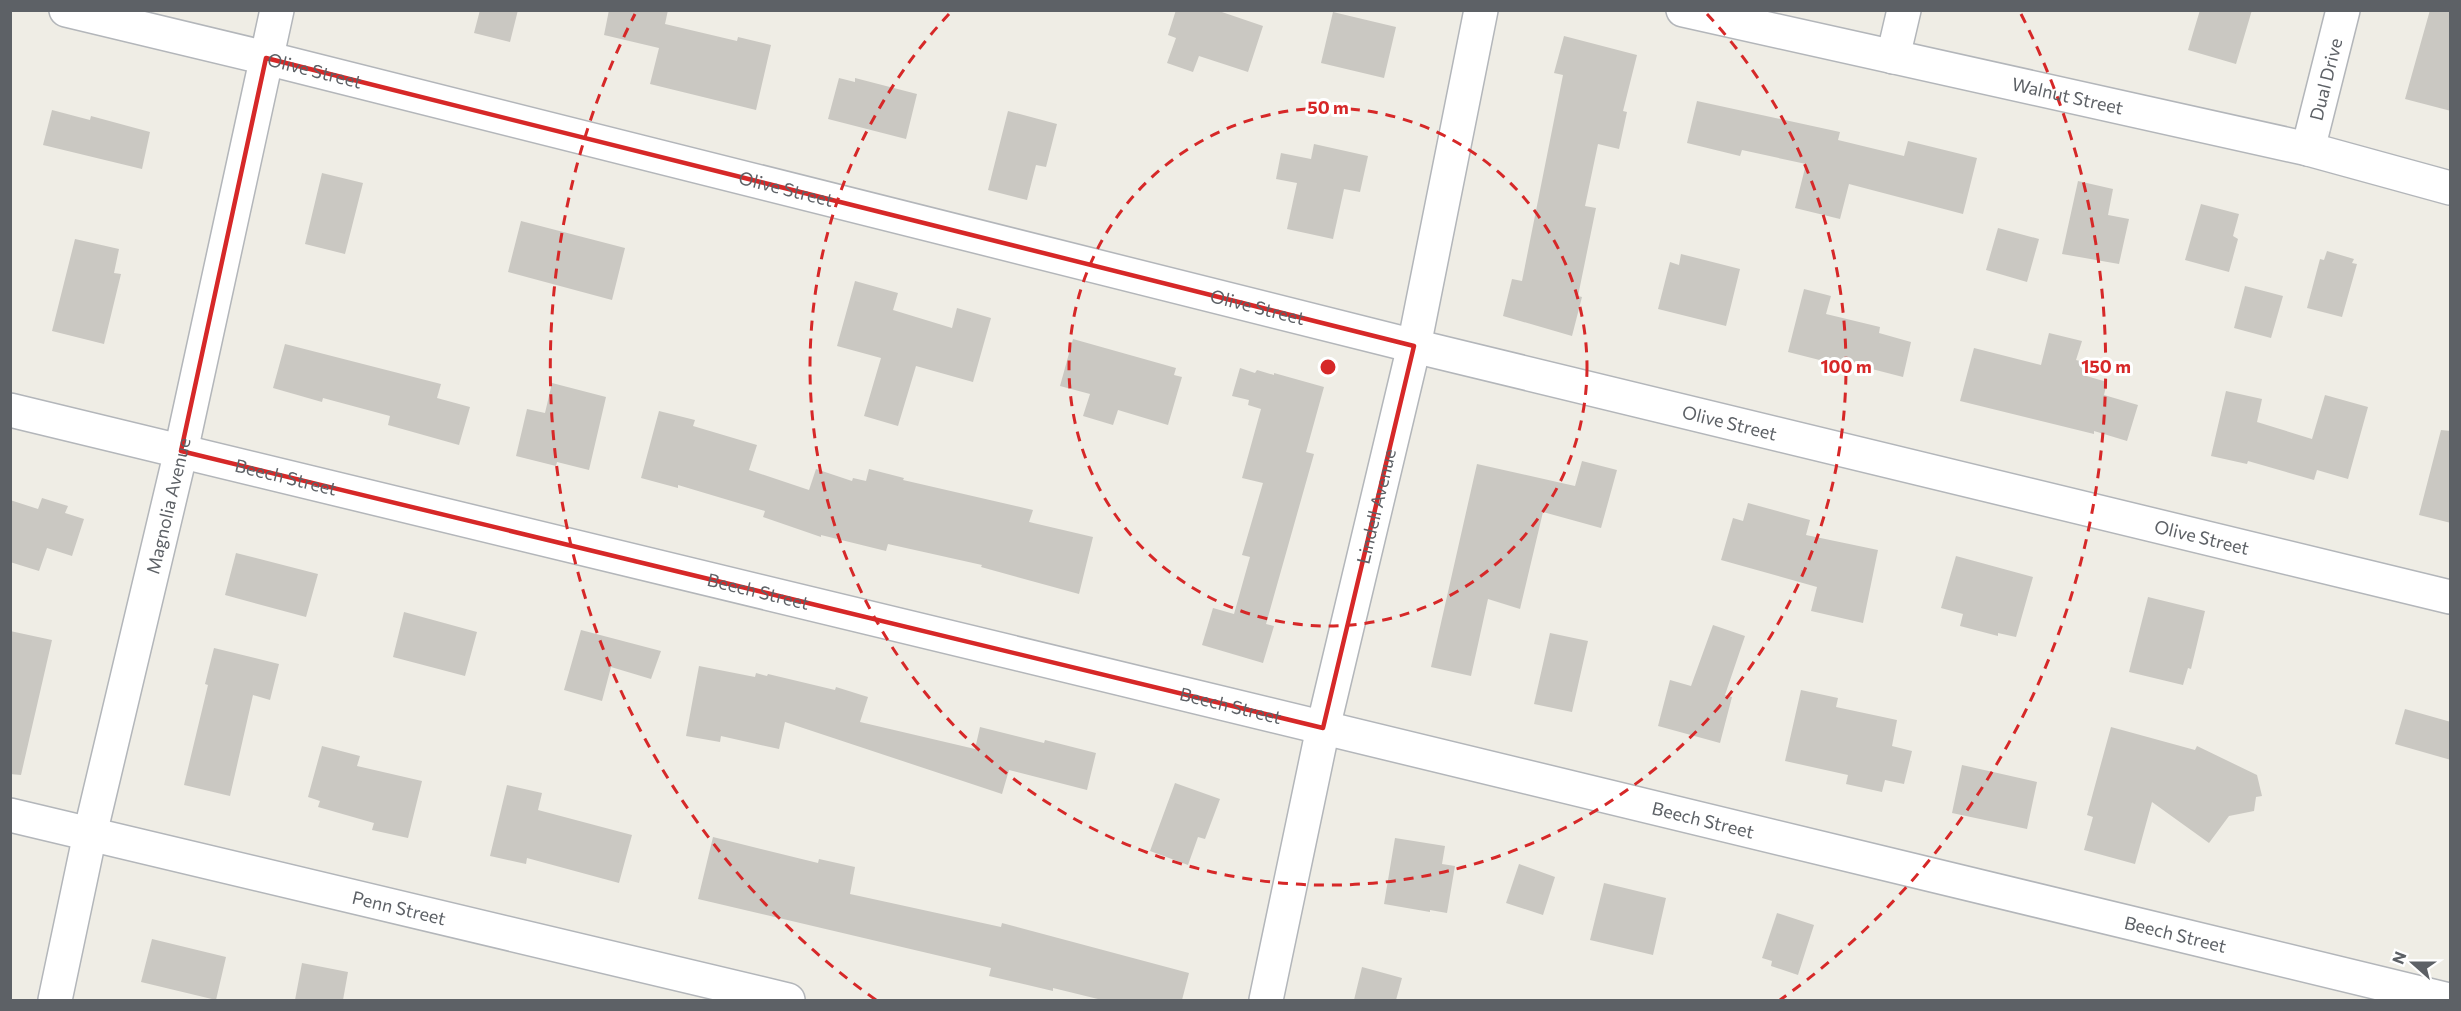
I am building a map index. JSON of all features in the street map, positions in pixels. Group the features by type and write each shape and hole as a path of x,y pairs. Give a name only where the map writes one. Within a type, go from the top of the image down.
{"street":[{"name":"Olive Street","path":"66,10 1414,346 2451,597"},
{"name":"Magnolia Avenue","path":"55,1000 90,834 181,451 277,10"},
{"name":"Lindell Avenue","path":"1266,1000 1323,729 1414,346 1481,10"},
{"name":"Walnut Street","path":"1683,10 2308,149 2451,188"},
{"path":"1893,57 1904,10"},
{"name":"Dual Drive","path":"2308,149 2343,10"},
{"name":"Beech Street","path":"10,410 2449,1000"},
{"name":"Penn Street","path":"10,815 788,1000"}],"highlighted area":[{"path":"266,58 1414,346 1323,728 181,451"}],"building":[{"path":"480,10 518,10 510,42 474,33"},
{"path":"609,10 668,10 665,24 737,41 738,37 771,45 756,110 650,84 659,48 604,35"},
{"path":"1176,10 1216,10 1263,26 1248,72 1199,56 1193,72 1167,63 1176,38 1168,35"},
{"path":"2200,10 2252,10 2236,64 2188,50"},
{"path":"2430,10 2451,10 2451,111 2405,99"},
{"path":"1333,12 1396,27 1384,78 1321,63"},
{"path":"1564,36 1637,55 1623,111 1627,112 1619,149 1598,144 1585,206 1596,208 1578,296 1582,297 1572,336 1503,316 1512,279 1522,281 1563,75 1554,73"},
{"path":"839,78 855,82 855,78 917,94 906,139 828,119"},
{"path":"1697,101 1840,132 1838,140 1904,156 1908,141 1977,158 1963,214 1849,184 1840,219 1795,208 1806,164 1742,150 1740,156 1687,143"},
{"path":"52,110 90,120 91,116 150,132 142,169 43,145"},
{"path":"1008,111 1057,124 1046,167 1036,165 1027,200 988,190"},
{"path":"1314,144 1368,156 1360,192 1344,189 1333,239 1287,229 1297,183 1276,179 1281,153 1311,159"},
{"path":"322,173 363,183 345,254 305,244"},
{"path":"2078,181 2113,189 2108,215 2129,219 2119,264 2062,254"},
{"path":"2201,204 2239,214 2233,236 2238,239 2229,272 2185,260"},
{"path":"521,221 625,248 612,300 508,272"},
{"path":"1998,228 2039,239 2027,282 1986,270"},
{"path":"75,239 119,249 114,273 121,274 104,344 52,331"},
{"path":"2327,251 2354,259 2352,263 2357,264 2342,317 2307,308 2320,259 2324,260"},
{"path":"1681,254 1740,269 1726,326 1658,309 1670,262 1679,265"},
{"path":"855,281 898,293 893,310 952,328 957,308 991,318 973,382 916,366 898,426 864,416 881,358 837,346"},
{"path":"2245,286 2283,296 2271,338 2234,328"},
{"path":"1804,289 1831,296 1826,314 1880,327 1879,333 1911,342 1903,377 1868,368 1867,372 1788,352"},
{"path":"2049,333 2082,341 2076,360 2087,363 2083,375 2107,382 2104,395 2138,405 2127,441 2094,431 2094,434 1960,401 1974,348 2041,365"},
{"path":"1073,339 1176,368 1174,375 1182,377 1168,425 1118,410 1113,425 1083,416 1090,394 1060,386"},
{"path":"285,344 441,384 437,398 470,407 459,445 388,425 390,416 323,398 322,402 273,388"},
{"path":"1240,368 1255,373 1257,370 1274,375 1274,373 1324,387 1306,452 1314,454 1266,624 1274,626 1263,663 1202,645 1213,608 1234,614 1250,557 1242,555 1263,483 1242,478 1261,409 1248,405 1249,400 1232,396"},
{"path":"552,383 606,397 589,470 557,462 556,466 516,456 527,409 545,413"},
{"path":"2226,391 2262,399 2257,422 2312,439 2325,395 2368,407 2348,479 2317,470 2314,480 2248,461 2247,464 2211,456"},
{"path":"659,411 695,420 693,426 757,445 749,470 809,490 816,469 852,481 853,478 866,481 869,469 904,478 903,480 1033,510 1029,522 1093,537 1079,594 981,567 982,565 888,544 886,551 821,535 821,537 763,517 765,511 678,485 678,488 641,478"},
{"path":"2441,430 2451,431 2451,523 2419,515"},
{"path":"1582,461 1617,470 1601,528 1543,512 1520,609 1488,599 1471,676 1431,667 1477,464 1575,486"},
{"path":"42,498 68,506 65,513 84,519 72,556 47,548 39,571 10,562 10,500 38,509"},
{"path":"1748,503 1810,520 1806,535 1878,550 1863,623 1811,611 1817,587 1721,560 1733,518 1743,521"},
{"path":"236,553 318,574 306,617 225,595"},
{"path":"1956,556 2033,577 2016,637 1998,633 1998,636 1960,626 1963,614 1941,608"},
{"path":"2148,597 2205,611 2191,669 2188,668 2183,685 2129,672"},
{"path":"404,612 477,632 465,676 393,657"},
{"path":"1713,625 1745,636 1725,695 1732,697 1720,743 1658,726 1670,680 1691,686"},
{"path":"581,630 661,651 651,679 611,667 602,701 564,690"},
{"path":"10,631 52,640 21,775 10,774"},
{"path":"1550,633 1588,641 1572,712 1534,704"},
{"path":"214,648 279,664 270,700 253,695 230,796 184,785 208,685 205,684"},
{"path":"699,666 755,677 756,673 767,676 768,674 835,690 836,687 868,697 860,722 975,749 980,727 1096,753 1087,790 1009,770 1002,794 785,722 779,749 721,736 720,742 686,736"},
{"path":"1801,690 1838,698 1836,707 1897,720 1892,746 1912,751 1904,784 1885,780 1882,792 1846,784 1848,775 1785,761"},
{"path":"2405,709 2451,722 2451,760 2395,744"},
{"path":"2111,727 2195,750 2197,746 2257,775 2262,796 2256,797 2254,811 2229,816 2209,843 2152,802 2135,864 2084,850 2093,817 2087,815"},
{"path":"322,746 360,756 357,766 422,781 408,838 372,830 374,823 318,807 320,801 308,797"},
{"path":"1962,765 2037,782 2027,829 1952,813"},
{"path":"1175,783 1220,799 1205,839 1198,837 1188,865 1150,851"},
{"path":"507,785 542,793 538,810 632,835 619,883 527,858 526,864 490,856"},
{"path":"713,837 818,863 819,859 855,867 850,894 1001,927 1002,923 1189,973 1182,1000 1102,1000 1053,988 1053,991 989,976 991,968 698,899"},
{"path":"1395,838 1445,846 1442,864 1455,866 1447,913 1384,904"},
{"path":"1519,864 1555,877 1543,915 1506,903"},
{"path":"1604,883 1666,898 1653,955 1590,940"},
{"path":"1777,913 1814,925 1798,975 1771,966 1772,961 1762,958"},
{"path":"152,939 226,957 216,1000 141,982"},
{"path":"302,963 348,972 343,1000 295,1000"},
{"path":"1362,967 1402,978 1396,1000 1354,1000"}]}
